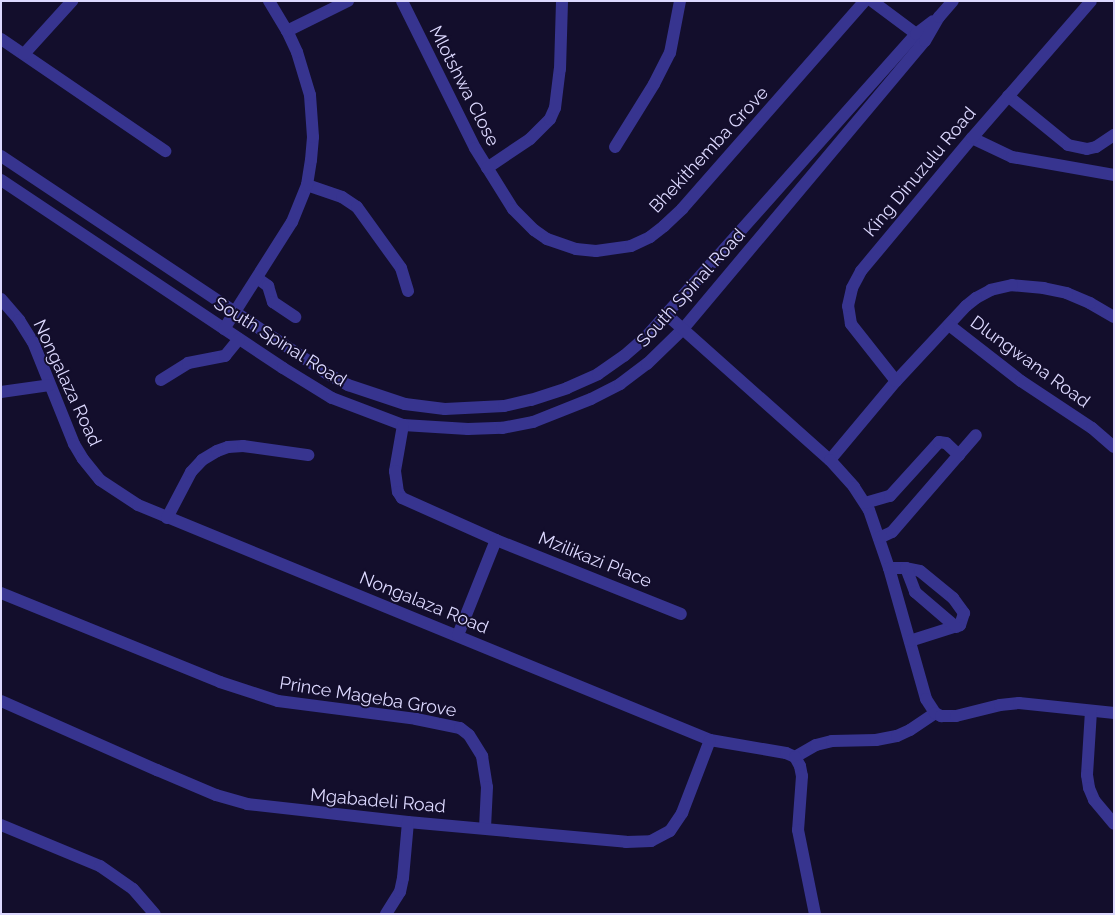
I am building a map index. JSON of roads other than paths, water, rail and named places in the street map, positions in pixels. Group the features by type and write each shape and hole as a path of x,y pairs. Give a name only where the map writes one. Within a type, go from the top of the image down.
{"street":[{"path":"24,54 72,1"},
{"path":"224,329 284,237 307,186 313,138 313,115 305,76 288,31 269,1"},
{"path":"288,31 348,1"},
{"name":"Mlotshwa Close","path":"402,1 487,168 524,143 550,119 555,108 560,69 562,1"},
{"path":"615,147 654,84 670,53 680,1"},
{"name":"Bhekithemba Grove","path":"487,168 513,209 534,230 547,239 576,249 596,251 631,246 650,237 682,209 865,1"},
{"path":"872,1 921,37"},
{"name":"South Spinal Road","path":"1,156 326,373 348,385 405,404 445,409 504,406 531,400 567,388 598,374 624,356 667,315 953,1"},
{"name":"King Dinuzulu Road","path":"896,381 852,324 848,306 852,288 860,271 879,246 1091,1"},
{"name":"South Spinal Road","path":"1,180 224,329 332,398 403,425 468,429 502,428 548,416 591,399 620,384 647,364 683,328 921,37"},
{"path":"1,39 165,151"},
{"path":"1008,96 1068,144 1087,149 1096,147 1114,135"},
{"path":"972,138 1012,158 1114,174"},
{"path":"307,186 342,197 356,207 401,268 408,291"},
{"path":"258,278 268,286 270,299 295,317"},
{"path":"830,460 896,381 949,325 976,298 991,290 1012,285 1030,285 1067,293 1090,303 1114,317"},
{"name":"Nongalaza Road","path":"1,299 26,330 74,444 92,471 124,498 168,518 710,740 786,753 796,757"},
{"path":"667,315 830,460 854,487 865,504 879,538 926,699 935,713 941,716 956,716 1000,705 1019,703 1114,713"},
{"name":"Dlungwana Road","path":"949,325 1021,381 1092,428 1114,447"},
{"path":"161,380 188,362 226,356 239,338"},
{"path":"1,392 50,385"},
{"name":"Mzilikazi Place","path":"403,425 395,471 397,486 402,498 496,540 681,614"},
{"path":"879,538 892,532 976,434"},
{"path":"865,504 890,496 939,442 946,443 959,455"},
{"path":"168,518 191,472 202,460 217,451 228,447 243,446 308,454"},
{"path":"458,636 496,540"},
{"path":"889,568 906,568 920,571 959,605 965,617 956,627 910,641"},
{"path":"906,568 915,592 956,627"},
{"name":"Prince Mageba Grove","path":"1,593 220,682 278,701 416,719 460,728 469,735 482,756 487,787 485,828"},
{"name":"Mgabadeli Road","path":"1,701 156,770 230,799 263,807 626,842 651,841 661,837 677,823 710,740"},
{"path":"1091,711 1087,776 1089,788 1094,800 1114,824"},
{"path":"815,914 798,830 802,776 796,757 816,745 832,741 876,740 897,736 910,730 935,713"},
{"path":"386,914 400,892 408,822"},
{"path":"1,825 100,866 133,889 155,914"}]}
